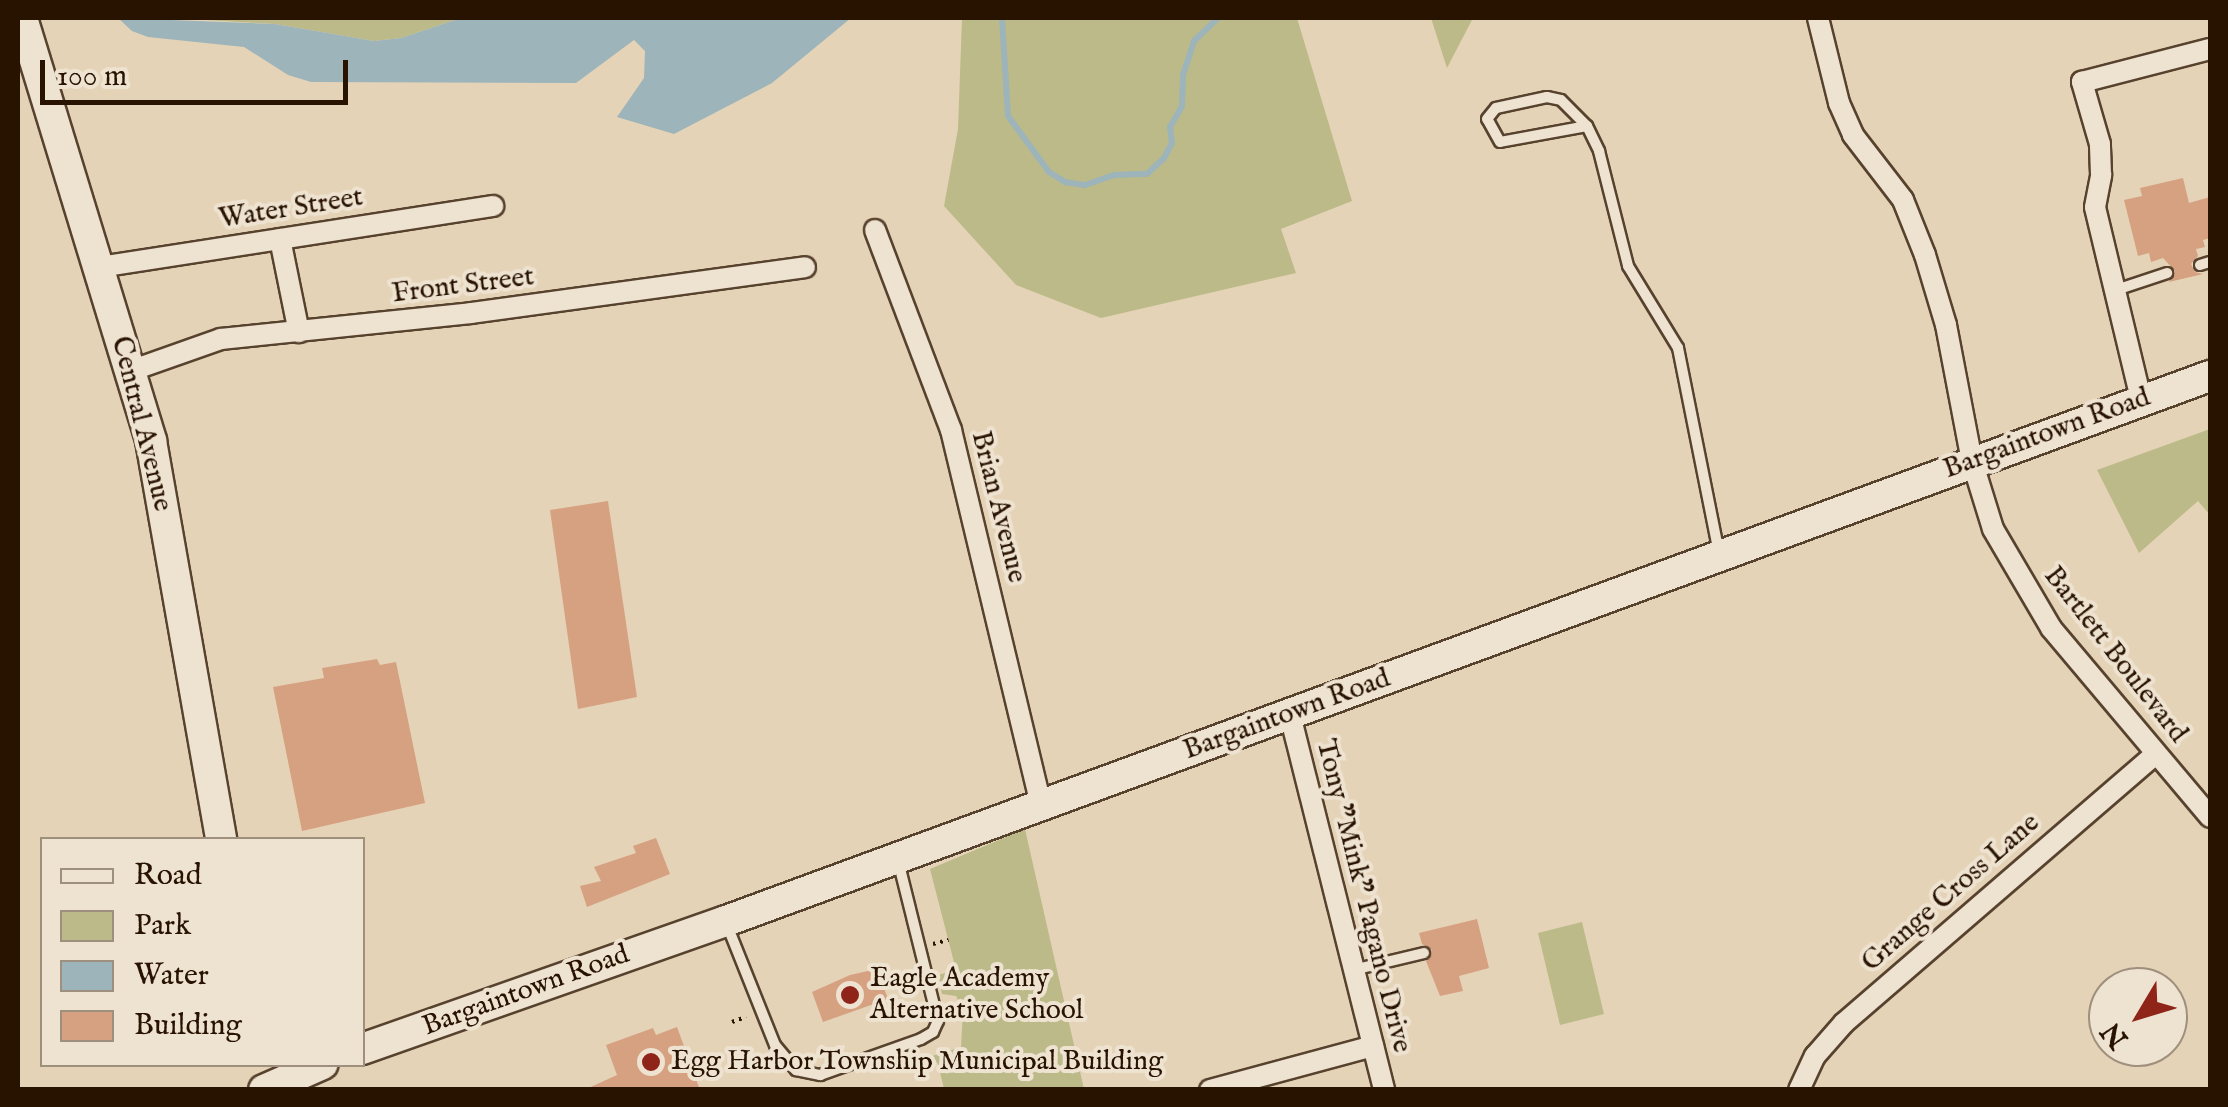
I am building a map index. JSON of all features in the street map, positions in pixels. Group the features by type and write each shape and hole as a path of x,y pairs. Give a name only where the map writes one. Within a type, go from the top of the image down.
{"main road":[{"name":"Central Avenue","path":"22,18 158,474 220,837"},
{"name":"Bargaintown Road","path":"365,1047 726,922 2210,376"},
{"path":"264,1089 316,1067"}],"street":[{"name":"Bartlett Boulevard","path":"1818,18 1840,103 1853,135 1903,200 1925,254 1949,342 1972,461 1994,530 2052,628 2210,817"},
{"path":"2140,399 2095,206 2102,175 2100,144 2082,82 2210,49"},
{"name":"Water Street","path":"99,267 493,206"},
{"name":"Brian Avenue","path":"875,230 952,430 1041,805"},
{"path":"280,238 299,332"},
{"name":"Front Street","path":"130,371 211,341 615,295 805,267"},
{"name":"Tony \"Mink\" Pagano Drive","path":"1290,715 1384,1090"},
{"name":"Grange Cross Lane","path":"1799,1090 1815,1056 1844,1023 2156,754"},
{"path":"1210,1090 1373,1046"}],"lane":[{"path":"1586,126 1500,142 1487,119 1496,108 1547,97 1562,100 1586,126 1600,151 1628,266 1678,348 1719,555"},
{"path":"2114,290 2167,273"},
{"path":"726,922 775,1045 796,1070 820,1075 921,1039 933,1032 938,1018 898,858"},
{"path":"1354,970 1424,953"}],"path":[{"path":"930,944 948,940"},
{"path":"732,1022 748,1016"}],"green space":[{"path":"172,18 461,18 401,38 374,41 275,24"},
{"path":"962,18 1297,18 1352,201 1281,229 1296,273 1101,318 1016,285 944,206 958,129"},
{"path":"1431,18 1473,18 1447,68"},
{"path":"2210,429 2210,515 2198,501 2139,553 2097,470"},
{"path":"1025,829 1084,1089 944,1089 932,1056 961,1047 963,1010 956,996 942,994 938,975 956,970 930,869"},
{"path":"1582,922 1604,1014 1560,1025 1538,933"}],"water":[{"path":"118,18 275,24 374,41 401,38 461,18 851,18 772,83 674,134 617,117 644,78 645,51 634,40 576,83 311,82 288,75 244,47 148,37 132,31"}],"building":[{"path":"2183,178 2189,203 2210,197 2210,238 2203,240 2205,247 2196,249 2198,256 2191,264 2195,272 2203,274 2169,282 2175,271 2163,258 2151,262 2149,253 2138,256 2124,200 2142,196 2140,188"},
{"path":"608,501 637,697 578,709 550,510"},
{"path":"377,659 380,665 396,662 425,803 302,831 273,687 324,678 322,668"},
{"path":"656,838 670,874 587,907 580,886 601,881 594,867 636,853 633,846"},
{"path":"1477,919 1489,968 1459,976 1463,991 1440,996 1426,961 1432,950 1422,944 1419,933"},
{"name":"Eagle Academy Alternative School","path":"877,969 888,999 823,1022 812,992 850,975"},
{"name":"Egg Harbor Township Municipal Building","path":"677,1027 700,1090 584,1090 617,1075 606,1045 653,1028 656,1035"}],"waterway":[{"path":"1002,18 1008,116 1049,172 1065,182 1085,185 1114,175 1147,174 1164,158 1172,143 1170,127 1182,106 1183,75 1194,41 1218,18"}],"place":[{"name":"Eagle Academy Alternative School","path":"850,995"},
{"name":"Egg Harbor Township Municipal Building","path":"651,1062"}]}
